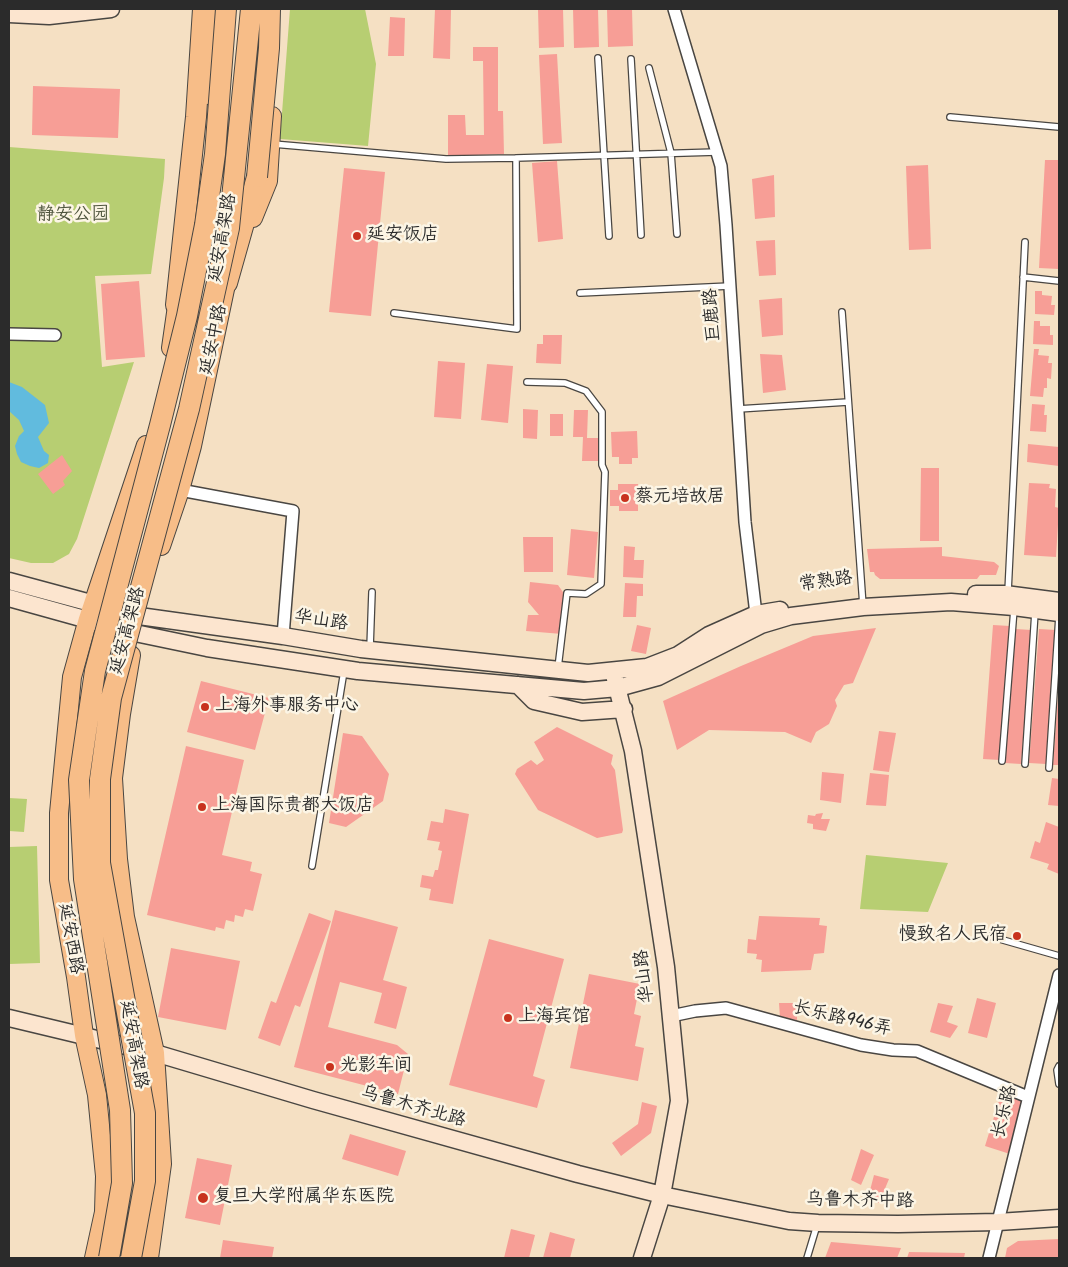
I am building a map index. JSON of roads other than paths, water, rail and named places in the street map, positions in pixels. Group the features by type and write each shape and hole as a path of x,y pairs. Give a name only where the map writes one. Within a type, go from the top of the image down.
{"highway":[{"path":"176,305 196,117 202,9"},
{"name":"延安高架路","path":"109,1258 122,1183 120,1110 84,879 79,780 95,671 187,316 205,226 215,154 226,9"},
{"name":"延安高架路","path":"131,1258 145,1181 145,1113 100,863 100,779 111,698 189,409 229,228 251,9"},
{"path":"227,283 257,177 269,48 270,9"}],"main road":[{"path":"9,14 49,16 111,9"},
{"path":"176,305 172,258 186,180 191,100 202,9"},
{"path":"90,612 148,438 173,340 176,305 194,207 205,120 214,9"},
{"name":"延安中路","path":"137,625 192,446 227,283 244,142 256,9"},
{"path":"227,283 268,181 276,9"},
{"name":"华山路","path":"9,581 90,612 207,648 345,669 584,691 618,688"},
{"name":"华山路","path":"9,598 90,612"},
{"name":"常熟路","path":"1011,601 1036,610 1059,615"},
{"name":"常熟路","path":"611,670 647,667 678,655 709,635 812,604 1059,601"},
{"name":"常熟路","path":"618,688 658,677 758,619 804,614 862,602"},
{"name":"延安西路","path":"90,612 72,677 59,813 59,880 84,1035 97,1096 105,1176 104,1212 94,1258"},
{"name":"常熟路","path":"618,688 631,692 663,683 763,634 801,621 804,614"},
{"path":"137,625 121,714 113,778 118,859 125,917 155,1053 162,1164 149,1258"},
{"name":"华山路","path":"137,625 283,636 370,650 588,673 611,670 624,709 633,751 666,967 679,1101 662,1195 642,1258"},
{"path":"518,685 534,702 582,712 624,709"},
{"path":"9,1018 155,1053"},
{"name":"乌鲁木齐北路","path":"155,1053 434,1134 662,1195"},
{"name":"乌鲁木齐中路","path":"662,1195 789,1221 818,1223 998,1222 1059,1218"}],"street":[{"name":"巨鹿路","path":"674,9 717,152 722,176 745,522 758,619"},
{"path":"9,334 55,335"},
{"path":"180,490 293,511 283,636"},
{"name":"长乐路","path":"989,1258 1059,976"},
{"name":"长乐路946弄","path":"671,1016 694,1011 726,1008 861,1045 917,1052 1028,1097"}],"lane":[{"path":"598,58 609,236"},
{"path":"631,59 641,235"},
{"path":"649,68 671,153 677,234"},
{"path":"950,117 1059,127"},
{"path":"253,143 446,159 717,152"},
{"path":"394,313 517,329 516,158"},
{"path":"1002,761 1011,601 1025,242"},
{"path":"1023,277 1059,281"},
{"path":"580,293 730,286"},
{"path":"842,312 862,602"},
{"path":"527,382 565,383 586,391 602,412 602,465 605,472 601,584 586,594 567,593 558,670"},
{"path":"738,409 848,402"},
{"path":"370,650 372,592"},
{"path":"1025,764 1036,610"},
{"path":"1049,768 1059,615"},
{"path":"312,866 345,669"},
{"path":"989,936 1059,956"},
{"path":"1059,1066 1057,1070 1059,1084"},
{"path":"807,1258 818,1223"}],"water":[{"path":"9,382 22,387 45,405 49,423 38,437 44,451 49,455 48,463 39,468 21,462 17,454 15,446 19,436 24,431 19,420 9,411"}],"place":[{"name":"延安饭店","path":"357,236"},
{"name":"蔡元培故居","path":"625,498"},
{"name":"上海外事服务中心","path":"205,707"},
{"name":"上海国际贵都大饭店","path":"202,807"},
{"name":"慢致名人民宿","path":"1017,936"},
{"name":"上海宾馆","path":"508,1018"},
{"name":"光影车间","path":"330,1067"},
{"name":"复旦大学附属华东医院","path":"203,1198"}],"park label":[{"name":"静安公园","path":"73,216"}]}
